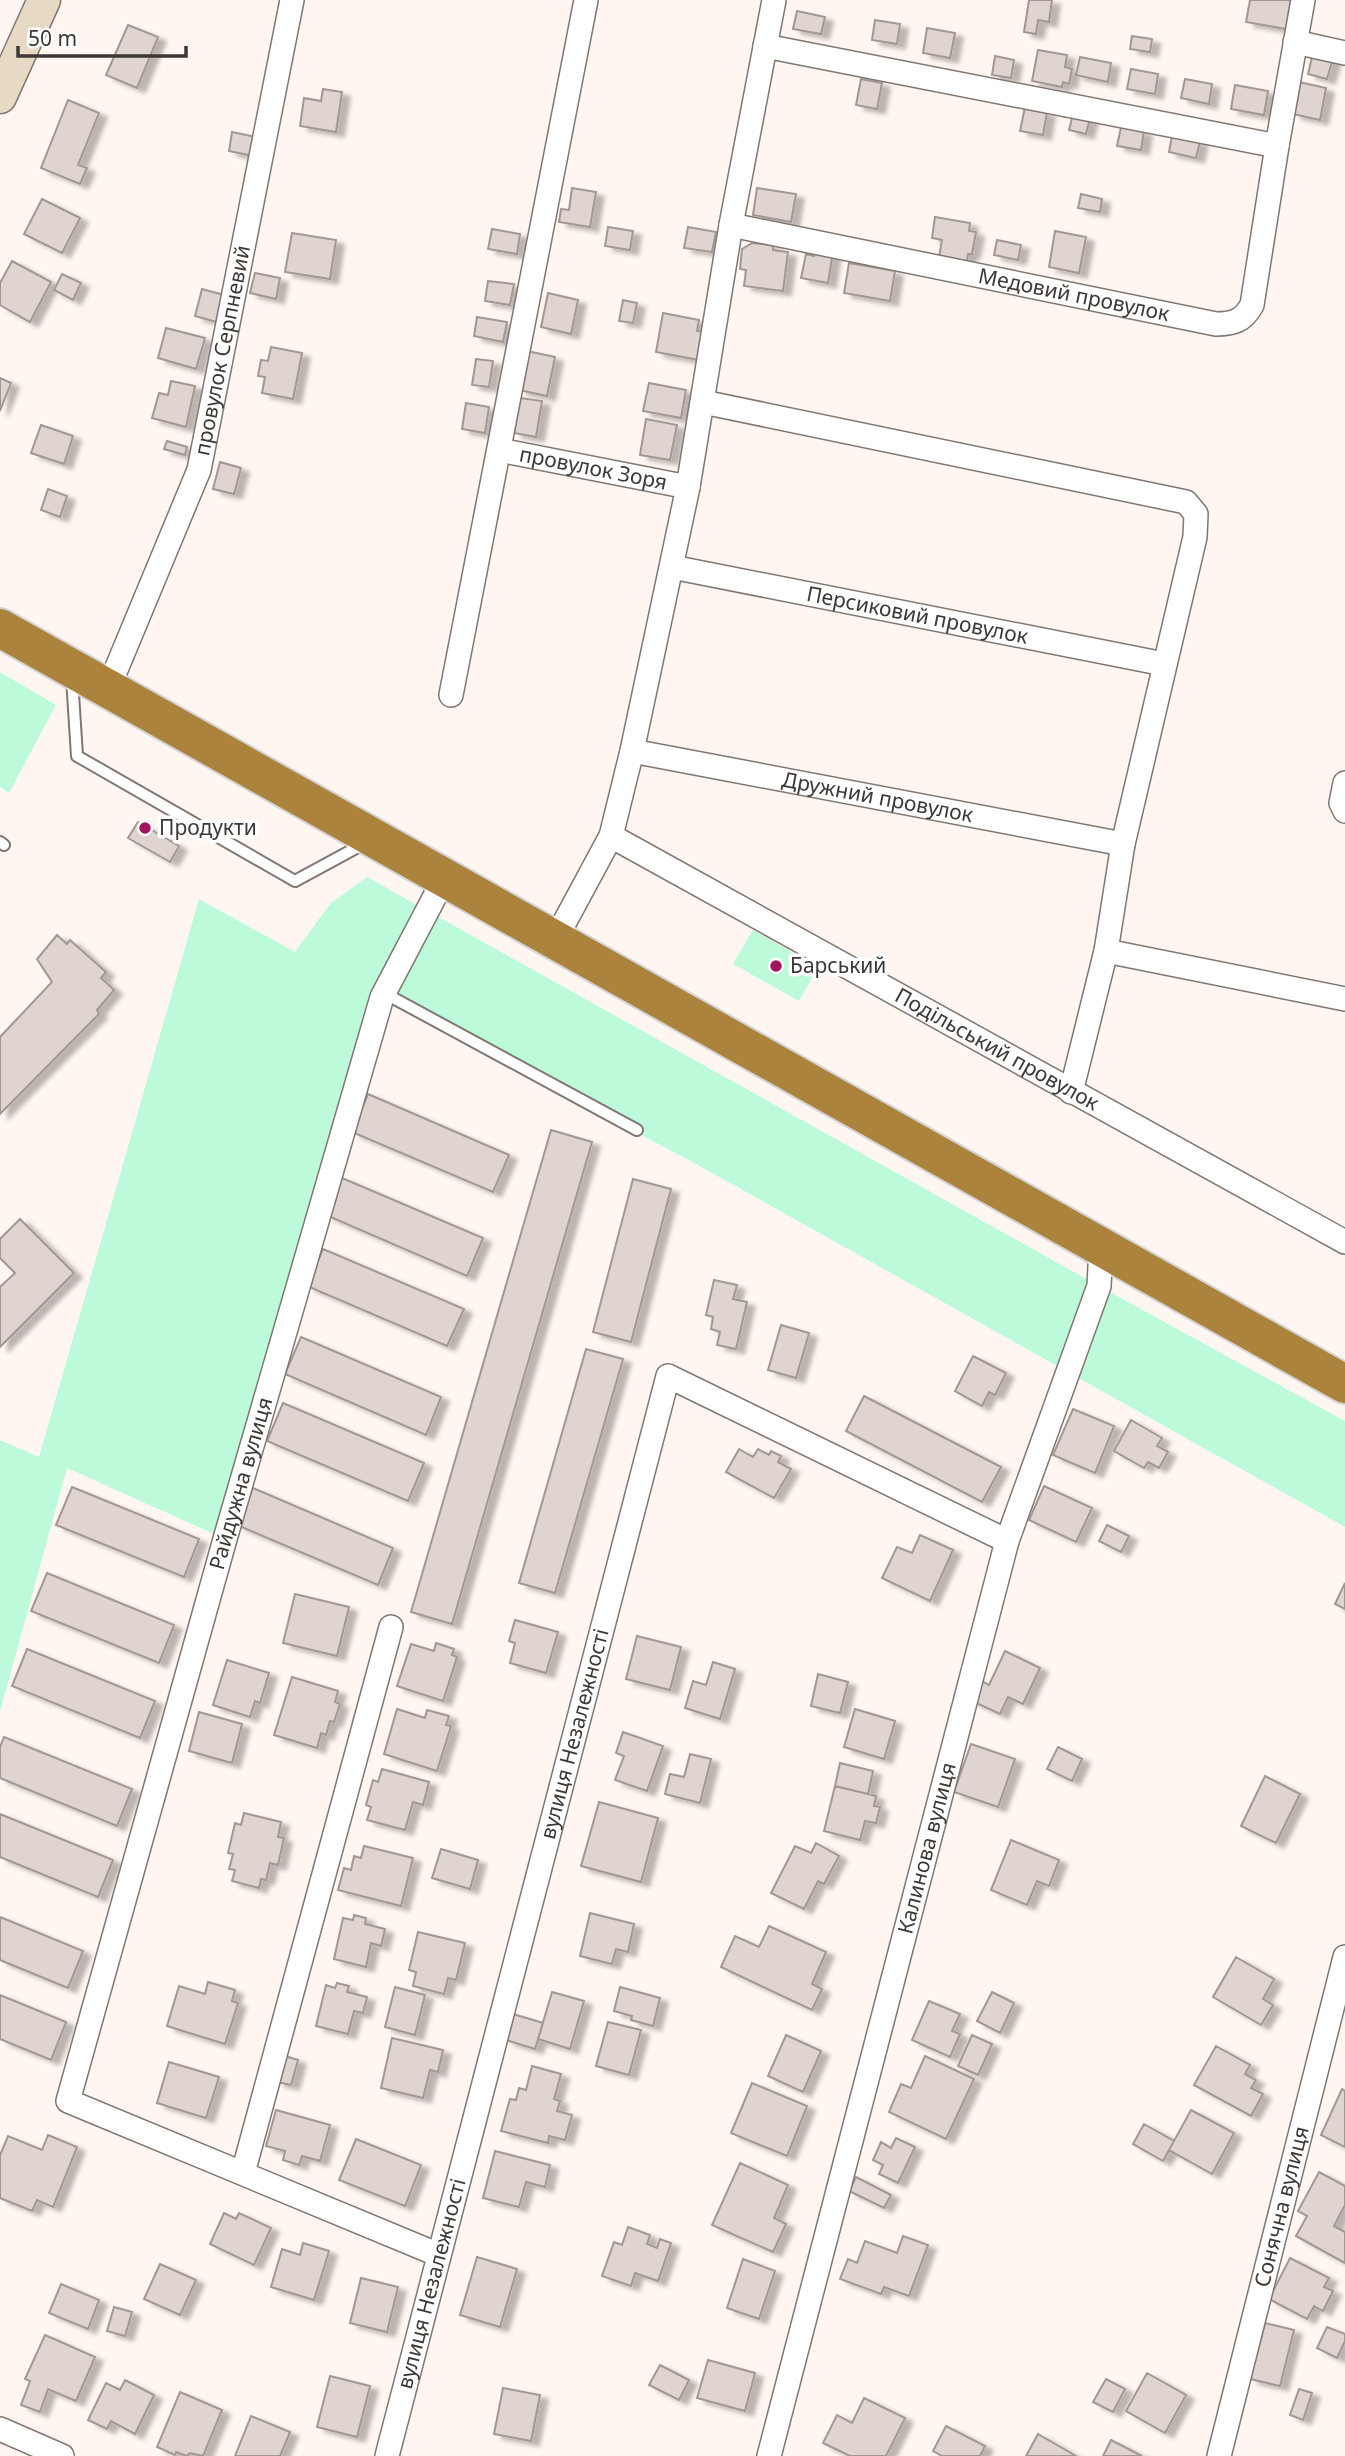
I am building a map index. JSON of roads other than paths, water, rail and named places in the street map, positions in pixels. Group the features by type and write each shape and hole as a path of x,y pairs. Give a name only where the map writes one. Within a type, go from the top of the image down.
{"highway":[{"path":"0,628 1345,1384"}],"main road":[{"path":"2,89 44,0"}],"street":[{"name":"провулок Серпневий","path":"108,689 199,470 292,0"},
{"path":"451,695 586,0"},
{"path":"555,940 611,836 632,751 673,567 731,225 774,0"},
{"name":"Медовий провулок","path":"731,225 1202,322 1229,324 1240,320 1252,305 1303,0"},
{"path":"1295,42 1345,53"},
{"path":"765,46 1277,146"},
{"path":"703,402 1186,502 1196,513 1195,537 1123,844 1106,951 1071,1092"},
{"name":"провулок Зоря","path":"499,450 688,487"},
{"name":"Персиковий провулок","path":"673,567 1164,664"},
{"name":"Дружний провулок","path":"632,751 1123,844"},
{"path":"1345,783 1341,803 1345,811"},
{"name":"Подільський провулок","path":"611,836 1345,1242"},
{"name":"Райдужна вулиця","path":"243,2173 68,2101 225,1539 384,993 444,879"},
{"path":"1106,951 1345,999"},
{"name":"Калинова вулиця","path":"769,2456 1007,1541 1099,1286 1101,1247"},
{"name":"вулиця Незалежності","path":"387,2456 668,1376 1007,1541"},
{"path":"391,1627 243,2173 439,2255"},
{"name":"Сонячна вулиця","path":"1219,2456 1345,1957"},
{"path":"0,2429 62,2456"}],"lane":[{"path":"72,668 77,755 295,881 373,839"},
{"path":"384,993 636,1130"}],"place":[{"name":"Продукти","path":"145,828"},
{"name":"Барський","path":"776,966"}]}
